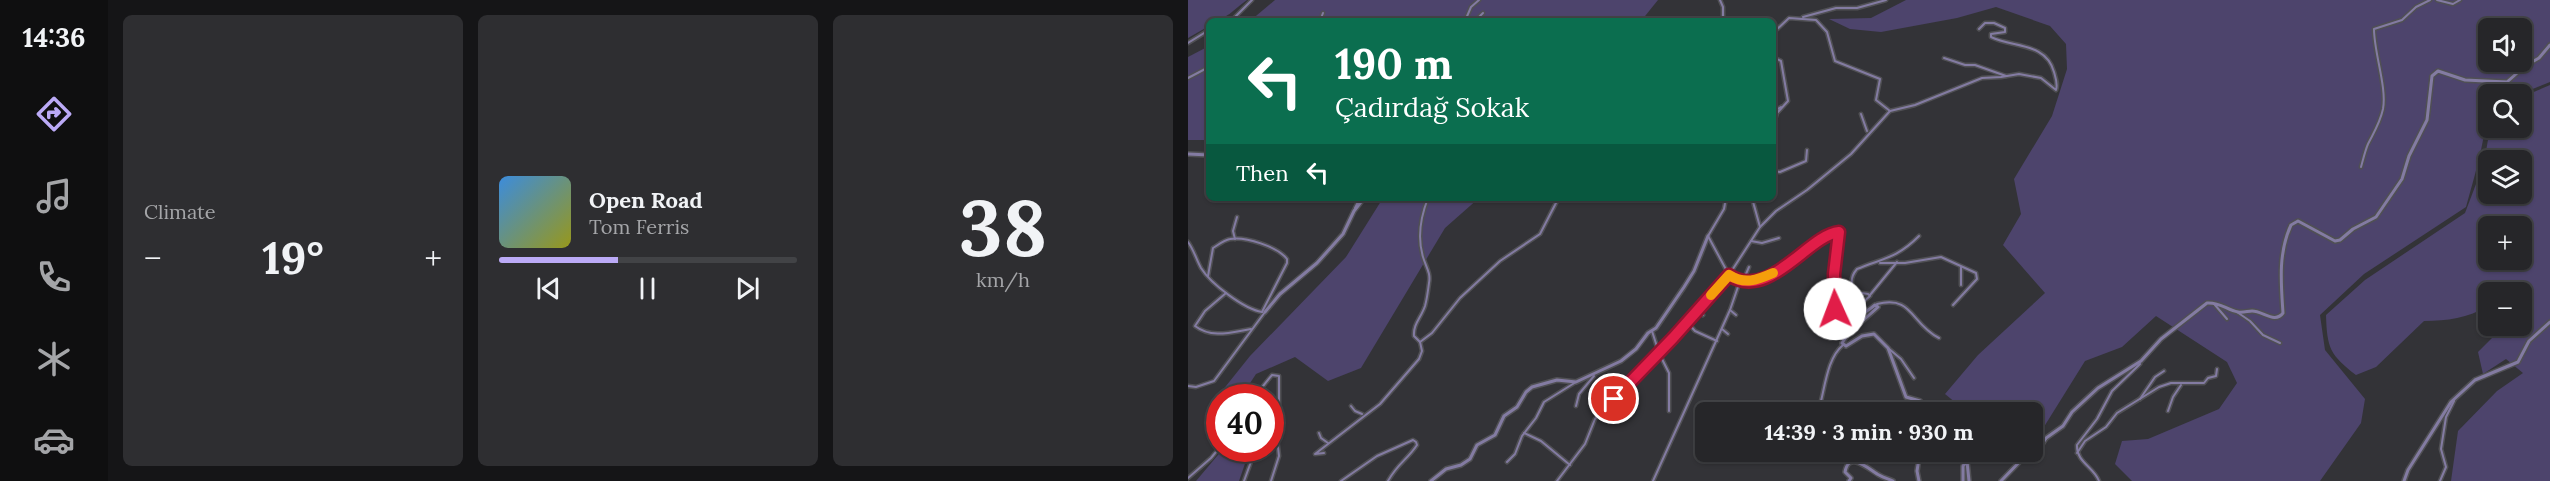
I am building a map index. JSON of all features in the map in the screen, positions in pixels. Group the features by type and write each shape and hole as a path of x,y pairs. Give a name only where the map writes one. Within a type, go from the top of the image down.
{"street":[{"path":"1234,18 1252,0"},
{"path":"1466,18 1471,7 1479,0"},
{"path":"1720,0 1723,7 1723,18"},
{"path":"1776,30 1789,18 1836,8 1857,8 1886,0"},
{"path":"2361,167 2368,144 2377,130 2383,108 2383,95 2374,45 2374,29 2402,20 2416,7 2430,0"},
{"path":"2437,0 2453,4 2460,0"},
{"path":"1321,18 1323,13"},
{"path":"1478,18 1483,13"},
{"path":"1800,17 1816,20 1826,30 1835,61 1880,79 1876,100 1890,111"},
{"path":"1557,481 1585,444 1595,419 1659,353 1729,275 1760,226 1776,211 1807,190 1851,154 1890,111 1915,105 1980,78 2019,74 2038,77 2055,90 2057,87 2053,67 2040,52 2028,46 1991,37 1991,34 2006,32 2005,28 1996,24 1985,24 1979,29"},
{"path":"1188,43 1206,32"},
{"path":"2237,312 2259,312 2276,318 2283,313 2280,269 2286,240 2294,222 2305,224 2335,241 2371,220 2382,210 2402,179 2409,156 2427,120 2434,72 2438,71 2465,80 2507,82 2525,66 2539,58 2550,45"},
{"path":"1776,58 1779,58 1783,65 1784,87 1788,100 1776,116"},
{"path":"1944,58 1965,65 1975,65 2006,76"},
{"path":"1188,78 1206,69"},
{"path":"1776,110 1784,106"},
{"path":"1861,114 1868,131"},
{"path":"1776,171 1780,172 1806,161 1807,150"},
{"path":"1188,154 1206,155"},
{"path":"1188,386 1196,387 1214,381 1264,312 1280,294 1317,263 1343,234 1359,201"},
{"path":"1354,211 1362,201"},
{"path":"1324,453 1315,454 1365,413 1380,404 1419,359 1422,351 1420,342 1414,336 1414,330 1425,305 1430,282 1430,271 1422,254 1420,233 1422,213 1427,201"},
{"path":"1420,342 1432,333 1460,298 1500,261 1540,234 1557,201"},
{"path":"1507,462 1515,454 1524,433 1546,399 1622,361 1652,331 1689,279 1708,236 1722,213 1725,201"},
{"path":"1753,201 1760,226"},
{"path":"1235,239 1233,231 1237,217"},
{"path":"1708,236 1729,275 1742,281 1758,280 1784,267 1831,234 1839,232 1833,298 1835,309 1841,316 1855,316 1877,304 1891,301 1905,306 1922,327 1939,338"},
{"path":"1869,296 1855,292 1852,281 1857,269 1877,263 1907,248 1919,236"},
{"path":"1751,241 1762,243 1779,238"},
{"path":"1208,276 1213,248 1229,239 1261,245 1281,253 1287,259 1264,312"},
{"path":"1188,242 1201,268 1208,276 1227,293 1250,308 1264,312"},
{"path":"1877,263 1941,257 1978,275 1953,305"},
{"path":"1841,316 1846,316 1859,306 1897,262"},
{"path":"1653,481 1749,267"},
{"path":"1961,267 1961,285"},
{"path":"1227,293 1205,311 1195,326 1220,334 1251,329"},
{"path":"2213,302 2228,319"},
{"path":"2077,453 2079,442 2097,419 2112,391 2153,346 2175,326 2207,303 2213,302 2237,312 2250,321 2263,335 2280,343"},
{"path":"1822,402 1831,358 1843,345 1844,339 1877,309 1877,304"},
{"path":"1849,306 1859,306"},
{"path":"1699,309 1703,315"},
{"path":"1730,310 1736,315"},
{"path":"1687,322 1695,331 1717,341"},
{"path":"2404,481 2440,418 2456,399 2475,380 2518,362 2529,341 2550,322"},
{"path":"1722,329 1728,334"},
{"path":"1652,331 1670,377 1669,411"},
{"path":"1843,345 1846,346 1870,333 1874,334 1901,359 1914,378"},
{"path":"1888,348 1906,397 1920,402"},
{"path":"2043,441 2063,426 2078,405 2098,388 2141,361"},
{"path":"2077,453 2085,441 2103,429 2117,412 2166,384 2204,383 2208,378 2216,376 2217,369"},
{"path":"2140,399 2155,377 2164,371"},
{"path":"1265,384 1272,375 1279,376 1279,384"},
{"path":"1576,406 1580,394 1594,376"},
{"path":"1431,481 1451,466 1467,462 1477,445 1495,435 1504,416 1517,407 1532,387 1557,381 1576,382"},
{"path":"2168,411 2174,394 2181,384"},
{"path":"2440,481 2446,467 2441,452 2446,417 2456,399"},
{"path":"1351,406 1358,412 1365,413"},
{"path":"1319,433 1321,438 1328,443"},
{"path":"1524,433 1541,441 1570,465"},
{"path":"2043,444 2046,439"},
{"path":"1341,481 1377,456 1404,443 1416,442 1414,451 1397,465 1388,481"},
{"path":"2077,453 2099,481"},
{"path":"1963,481 1963,466 1967,461 1969,481"},
{"path":"1188,478 1206,462"},
{"path":"1244,481 1251,462"},
{"path":"1271,481 1277,462"},
{"path":"1918,462 1917,471 1920,481"},
{"path":"2001,481 2019,462"},
{"path":"1849,481 1851,478 1845,472 1845,468 1858,463 1868,466 1878,475 1893,481"}],"shaded area":[{"path":"1188,0 1247,0 1225,17 1206,18 1206,28 1188,38"},
{"path":"1275,0 1658,0 1643,18 1254,18"},
{"path":"1906,0 2550,0 2550,82 2532,89 2532,84 2478,84 2478,138 2484,138 2481,150 2478,150 2478,161 2466,207 2364,274 2320,315 2325,350 2365,399 2361,423 2320,481 2132,481 2115,464 2122,441 2148,439 2219,409 2237,383 2227,362 2156,316 2122,347 2085,361 2043,428 2043,402 1955,402 1945,394 1978,355 2045,293 2003,245 2021,214 2014,179 2052,116 2067,69 2066,44 2050,26 1996,7 1957,18 1881,32 1850,29 1829,19 1871,18"},
{"path":"1206,48 1206,140 1188,140 1188,57"},
{"path":"2550,85 2550,481 2451,481 2458,431 2497,391 2523,373 2506,359 2483,374 2478,352 2494,336 2532,336 2532,282 2478,282 2478,311 2457,318 2424,321 2376,367 2356,375 2335,356 2327,335 2326,315 2365,280 2465,213 2478,179 2478,204 2532,204 2532,150 2486,150 2488,138 2532,138 2532,93"},
{"path":"1381,201 1476,201 1445,228 1361,368 1328,381 1295,357 1256,374 1249,384 1228,384 1250,356 1346,257"},
{"path":"1212,462 1246,462 1239,481 1196,481"}],"slow traffic":[{"path":"1711,295 1729,275 1748,282 1773,273"}],"route":[{"path":"1614,399 1729,275 1748,282 1758,280 1790,264 1831,234 1839,232 1834,274 1835,309"}]}
